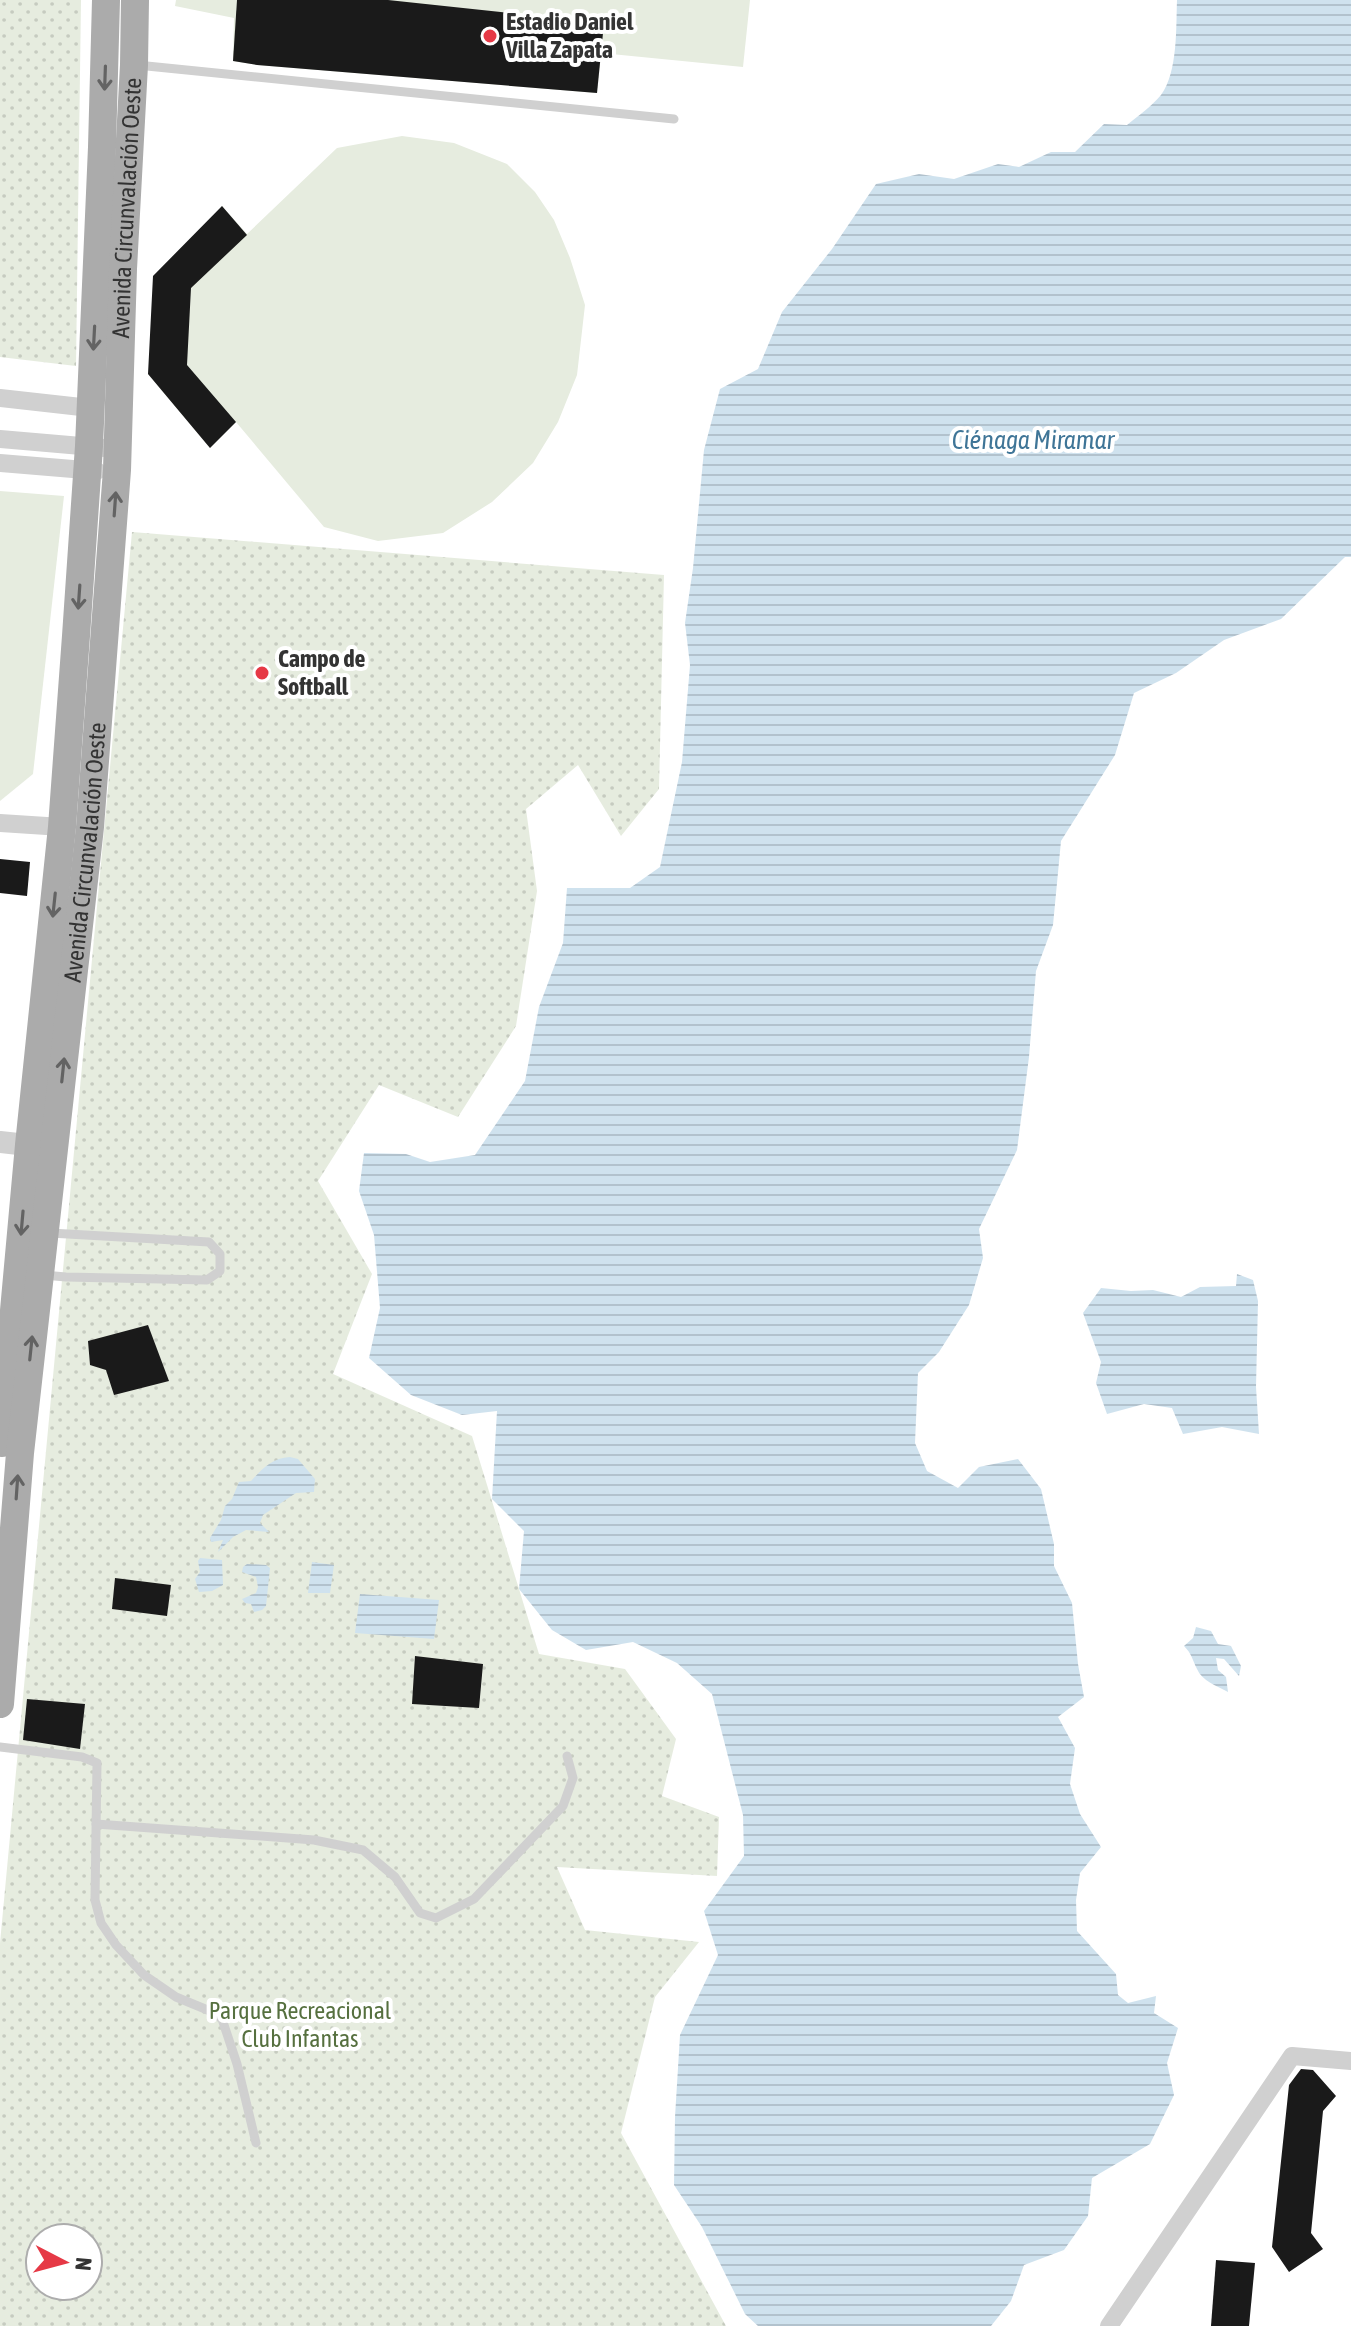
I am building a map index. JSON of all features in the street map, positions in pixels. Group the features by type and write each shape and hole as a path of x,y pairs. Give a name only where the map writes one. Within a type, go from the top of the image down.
{"main road":[{"name":"Avenida Circunvalación Oeste","path":"0,1704 5,1454 42,1146 90,827 102,459 90,408 106,0"},
{"name":"Avenida Circunvalación Oeste","path":"5,1454 44,1233 42,1146 62,827 123,269 135,0"}],"street":[{"path":"0,398 90,408"},
{"path":"0,439 102,459"},
{"path":"0,463 102,459"},
{"path":"0,823 62,827"},
{"path":"0,1142 42,1146"},
{"path":"1109,2326 1292,2056 1351,2061"}],"lane":[{"path":"134,65 674,119"},
{"path":"39,1274 207,1280 220,1271 220,1254 209,1242 44,1233"},
{"path":"0,1747 82,1757 97,1763 95,1900 101,1923 116,1945 144,1975 176,1997 222,2019 237,2064 256,2143"},
{"path":"96,1824 314,1840 363,1850 395,1877 420,1913 436,1918 474,1899 563,1806 573,1778 567,1756"}],"green space":[{"path":"0,0 81,0 76,366 0,357"},
{"name":"Estadio Daniel Villa Zapata","path":"176,0 750,0 743,67 601,53 597,93 233,61 234,18 175,6"},
{"path":"402,136 454,143 507,164 535,192 554,220 585,305 577,375 558,422 533,463 492,502 443,533 378,541 324,527 236,422 210,448 148,374 222,206 247,234 337,148"},
{"path":"0,491 64,496 33,774 0,801"},
{"name":"Parque Recreacional Club Infantas","path":"132,532 664,575 659,789 621,836 578,765 526,809 537,891 516,1026 458,1117 379,1085 318,1181 372,1274 333,1374 472,1436 539,1654 625,1669 676,1739 662,1796 719,1817 717,1876 557,1867 585,1930 699,1942 655,1997 621,2133 726,2326 0,2326 0,1943"}],"water":[{"name":"Ciénaga Miramar","path":"1177,0 1351,0 1351,557 1345,557 1281,619 1224,640 1176,673 1134,693 1115,755 1061,841 1053,925 1036,971 1017,1150 979,1229 983,1258 969,1305 939,1352 918,1373 915,1443 927,1471 958,1488 979,1467 1018,1459 1041,1489 1054,1544 1054,1566 1072,1603 1084,1697 1058,1717 1075,1748 1070,1784 1080,1814 1101,1847 1080,1873 1076,1900 1077,1931 1116,1974 1118,1995 1128,2003 1156,1996 1154,2013 1178,2028 1167,2063 1174,2095 1150,2144 1092,2178 1088,2216 1064,2250 1024,2265 1011,2301 991,2326 758,2326 745,2314 702,2227 674,2185 680,2035 718,1955 704,1911 744,1856 743,1815 712,1694 677,1663 633,1642 586,1650 552,1630 519,1589 524,1531 492,1499 497,1411 462,1415 411,1395 369,1358 380,1308 374,1235 359,1191 364,1153 406,1154 430,1162 475,1155 525,1081 539,1007 563,943 567,888 630,888 660,867 682,762 690,665 685,623 704,450 720,389 758,369 782,312 832,249 876,184 919,174 954,179 998,164 1019,167 1051,152 1075,152 1104,124 1127,125 1145,111 1161,95 1171,74"},
{"path":"1237,1274 1253,1280 1258,1301 1256,1387 1259,1434 1222,1427 1183,1434 1172,1408 1144,1404 1107,1414 1096,1383 1101,1362 1083,1313 1101,1288 1153,1290 1181,1297 1200,1287 1236,1286"},
{"path":"290,1457 298,1459 315,1479 314,1492 296,1493 263,1515 260,1523 269,1532 246,1530 233,1537 218,1552 223,1540 211,1542 210,1538 239,1482 251,1481 273,1462"},
{"path":"200,1558 222,1560 223,1585 212,1591 199,1592 195,1579 200,1572"},
{"path":"312,1562 334,1565 330,1593 308,1593"},
{"path":"247,1564 270,1568 266,1606 254,1612 251,1604 242,1599 256,1593 258,1587 256,1577 242,1572"},
{"path":"360,1594 439,1600 434,1639 355,1633"},
{"path":"1196,1627 1211,1631 1218,1644 1231,1646 1241,1666 1239,1676 1224,1659 1216,1658 1218,1670 1226,1677 1228,1692 1202,1677 1184,1646 1193,1638"}],"building":[{"name":"Estadio Daniel Villa Zapata","path":"237,0 388,0 604,23 597,93 233,61"},
{"path":"222,206 247,235 191,288 187,365 236,422 210,448 148,374 153,276"},
{"path":"0,859 30,862 27,896 0,893"},
{"path":"148,1325 169,1381 114,1395 106,1370 90,1365 88,1341"},
{"path":"115,1578 171,1585 167,1616 112,1609"},
{"path":"415,1656 483,1664 479,1708 412,1704"},
{"path":"27,1699 85,1704 80,1749 23,1740"},
{"path":"1301,2069 1313,2070 1336,2096 1323,2111 1311,2233 1323,2249 1289,2272 1272,2247 1289,2085"},
{"path":"1216,2260 1255,2263 1249,2326 1211,2326"}],"place":[{"name":"Estadio Daniel Villa Zapata","path":"490,36"},
{"name":"Campo de Softball","path":"262,673"}]}
